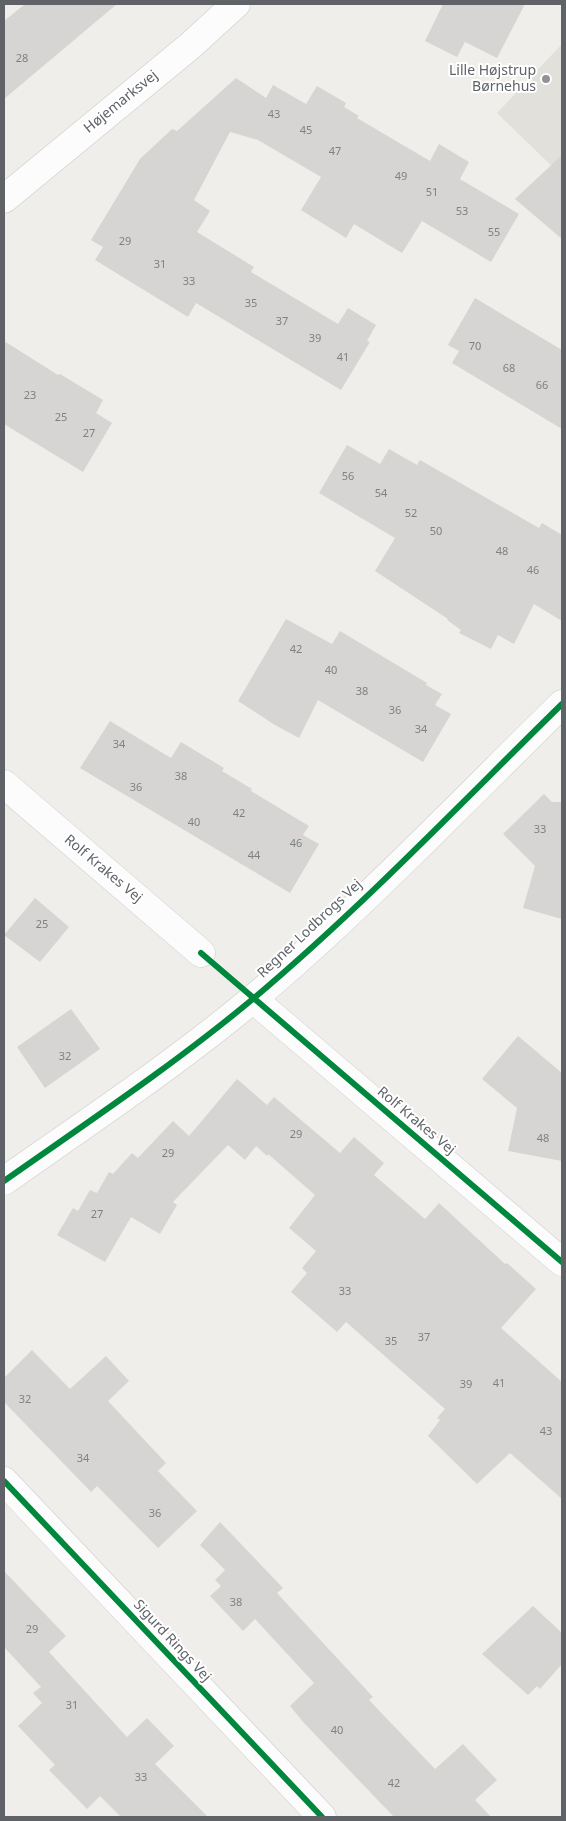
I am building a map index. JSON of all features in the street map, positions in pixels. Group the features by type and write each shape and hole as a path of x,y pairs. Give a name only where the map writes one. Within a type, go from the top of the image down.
{"street":[{"name":"Højemarksvej","path":"4,199 190,46 236,4"},
{"name":"Regner Lodbrogs Vej","path":"4,1181 158,1071 253,999 356,905 562,704"},
{"name":"Rolf Krakes Vej","path":"4,784 201,953"},
{"name":"Rolf Krakes Vej","path":"253,999 562,1262"},
{"name":"Sigurd Rings Vej","path":"4,1481 322,1817"}],"shaded area":[{"name":"Lille Højstrup Børnehus","path":"562,44 562,176 497,113"}],"building":[{"path":"25,4 117,4 4,99 4,21"},
{"path":"443,4 525,4 497,58 465,42 457,57 425,41"},
{"path":"236,78 266,98 273,85 306,104 317,86 346,103 344,107 359,116 357,118 430,161 439,144 469,162 460,179 519,214 491,262 422,221 402,253 354,224 346,238 301,210 321,177 258,140 230,132 194,200 210,211 197,232 254,267 251,272 338,324 348,308 376,325 367,341 370,342 341,390 196,303 188,317 95,260 103,247 91,240 140,159 172,129 177,131"},
{"path":"562,155 562,239 515,199"},
{"path":"475,298 562,350 562,429 452,363 459,351 448,345"},
{"path":"4,341 58,375 60,374 103,400 96,413 112,423 83,472 4,424"},
{"path":"347,445 380,464 389,449 417,465 420,460 539,528 542,523 562,535 562,621 534,604 514,644 498,635 491,649 459,633 461,630 448,619 375,571 395,538 319,493"},
{"path":"286,619 332,644 340,631 442,694 435,705 451,714 423,762 318,700 299,738 238,701"},
{"path":"110,721 171,758 181,742 224,768 222,771 252,789 251,791 309,826 303,835 319,844 290,893 80,768"},
{"path":"544,794 552,802 562,802 562,919 523,908 535,866 503,834"},
{"path":"35,898 69,927 40,962 4,935"},
{"path":"71,1009 100,1049 45,1088 17,1047"},
{"path":"518,1036 562,1073 562,1161 508,1151 517,1108 482,1079"},
{"path":"237,1079 267,1105 274,1097 340,1153 354,1137 384,1163 374,1175 425,1219 439,1203 505,1264 507,1263 536,1289 501,1328 562,1382 562,1499 510,1453 477,1484 428,1436 440,1420 437,1418 445,1409 346,1322 337,1332 291,1292 307,1273 302,1268 316,1251 289,1228 315,1195 268,1154 267,1156 256,1146 245,1160 228,1145 173,1202 177,1205 160,1234 131,1217 105,1262 57,1235 73,1208 78,1211 90,1190 97,1193 109,1172 113,1174 132,1153 138,1158 173,1121 189,1136"},
{"path":"32,1350 70,1389 106,1356 129,1381 108,1401 166,1463 158,1471 197,1511 158,1548 97,1486 91,1492 4,1402 4,1378"},
{"path":"220,1522 283,1588 277,1593 373,1697 369,1700 435,1769 463,1744 497,1780 475,1800 491,1817 394,1817 304,1723 290,1706 314,1683 255,1619 243,1631 210,1596 221,1586 215,1580 225,1570 200,1545"},
{"path":"4,1571 66,1636 49,1652 127,1737 147,1718 174,1746 155,1764 208,1817 121,1817 100,1796 87,1809 49,1770 55,1765 18,1726 42,1703 33,1693 41,1687 4,1647"},
{"path":"533,1606 562,1633 562,1664 540,1689 537,1686 528,1695 482,1654"}],"cycle path":[{"path":"4,1181 162,1069 254,998 372,891 562,704"},
{"path":"201,953 562,1262"},
{"path":"4,1481 322,1817"}],"place":[{"name":"Lille Højstrup Børnehus","path":"546,79"}]}
